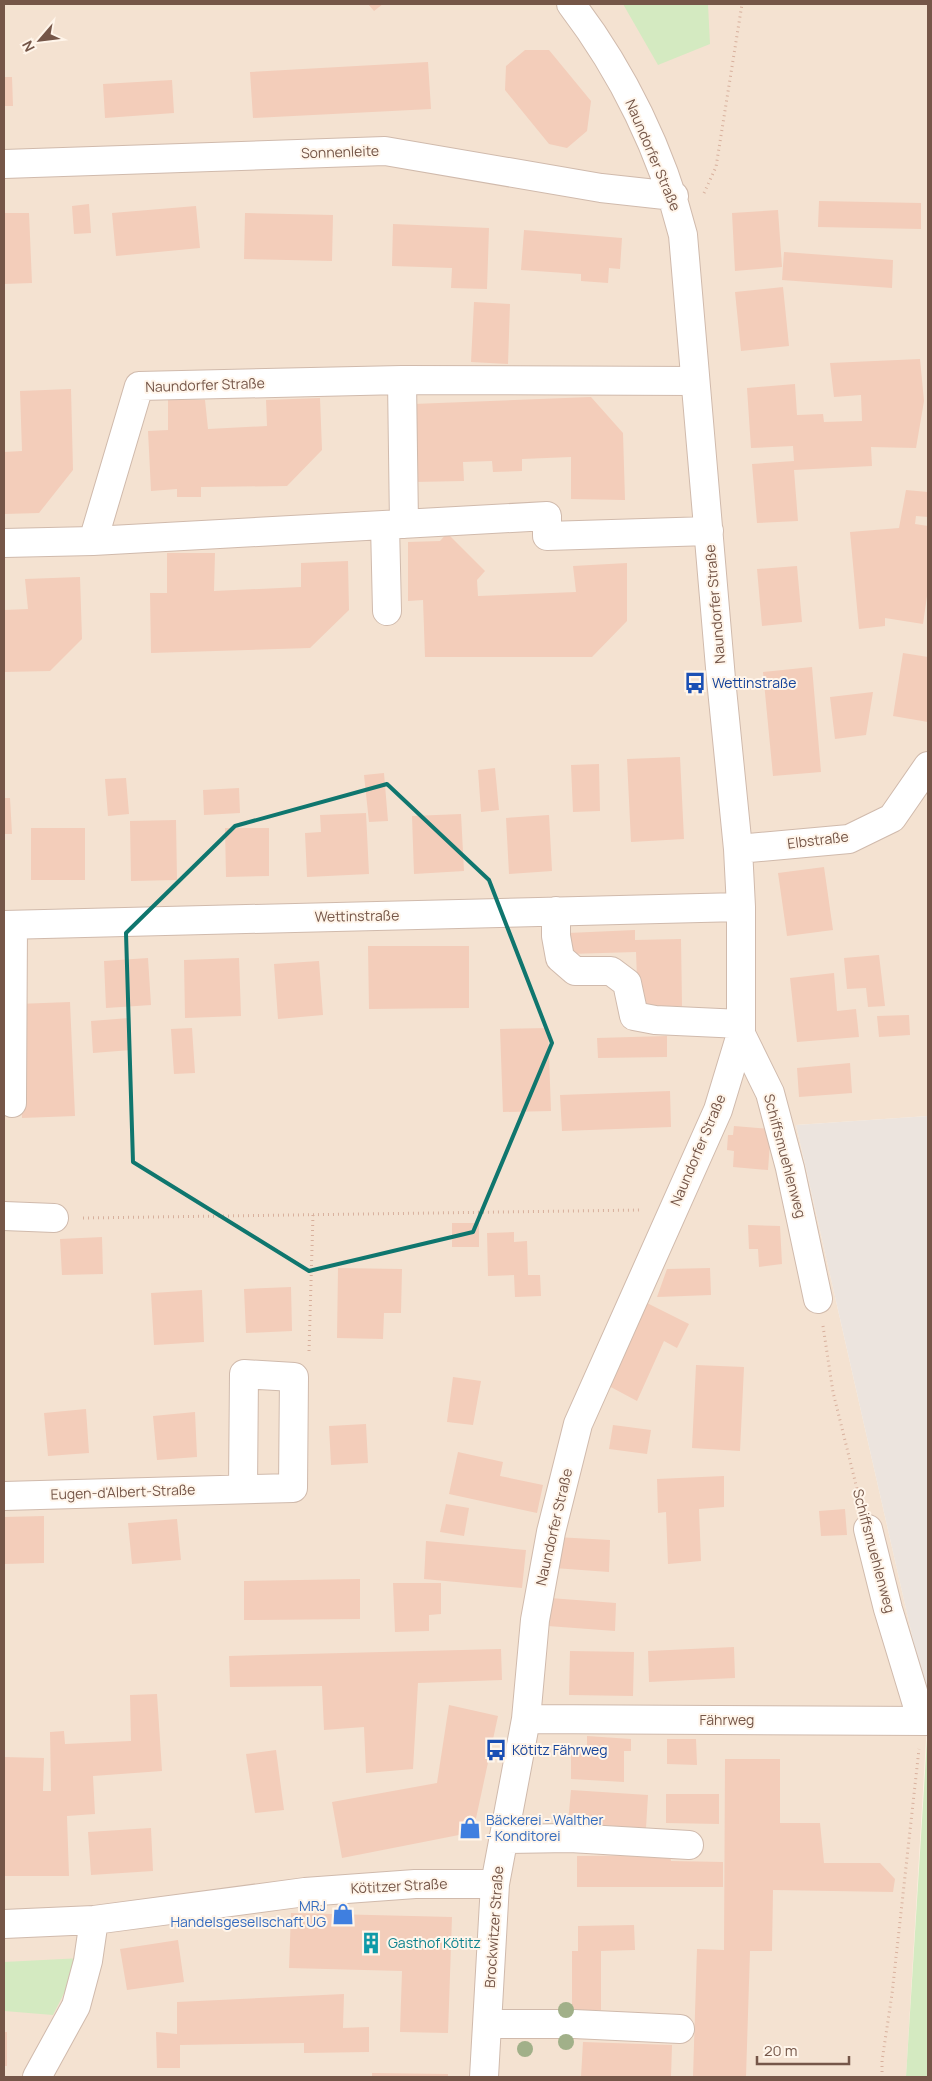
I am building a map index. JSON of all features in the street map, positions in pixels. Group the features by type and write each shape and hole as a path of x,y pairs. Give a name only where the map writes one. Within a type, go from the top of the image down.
{"street":[{"name":"Naundorfer Straße","path":"526,1719 535,1620 551,1532 578,1424 718,1110 741,1029 741,907 738,849 695,381 684,235 674,196 638,111 585,22 571,4"},
{"name":"Sonnenleite","path":"4,164 386,151 600,188 674,196"},
{"name":"Naundorfer Straße","path":"94,541 139,386 402,380 695,381"},
{"path":"388,611 402,380"},
{"name":"Naundorfer Straße","path":"4,543 94,541 547,516 548,536 709,531"},
{"name":"Elbstraße","path":"738,849 849,839 892,818 928,766"},
{"name":"Wettinstraße","path":"8,925 741,907"},
{"path":"556,911 556,936 560,958 575,970 611,971 627,983 634,1016 741,1029"},
{"path":"8,925 12,1103"},
{"name":"Schiffsmuehlenweg","path":"741,1029 770,1093 790,1168 818,1298"},
{"path":"4,1216 54,1218"},
{"path":"243,1488 244,1374 294,1377"},
{"name":"Eugen-d'Albert-Straße","path":"4,1496 293,1488 294,1377"},
{"name":"Schiffsmuehlenweg","path":"868,1530 888,1609 925,1722"},
{"name":"Fährweg","path":"526,1719 925,1722"},
{"name":"Brockwitzer Straße","path":"484,2077 495,1884 526,1719"},
{"path":"503,1839 570,1838 689,1845"},
{"name":"Kötitzer Straße","path":"4,1924 94,1920 305,1892 415,1884 495,1884"},
{"path":"37,2077 76,2006 88,1961 94,1920"},
{"path":"487,2024 574,2024 680,2029"}],"path":[{"path":"684,235 716,167 742,4"},
{"path":"54,1218 672,1211"},
{"path":"294,1377 309,1354 312,1214"},
{"name":"Schiffsmuehlenweg","path":"818,1298 833,1392 868,1530"},
{"path":"882,2077 882,2061 925,1722"}],"highlighted area":[{"path":"387,784 489,880 552,1043 473,1232 309,1271 133,1162 126,933 235,826"}],"shaded area":[{"path":"4,4 928,4 928,1116 796,1125 928,1706 906,2077 4,2077"},
{"path":"928,1116 928,1706 796,1125"}],"green space":[{"path":"623,4 708,4 710,44 658,65"},
{"path":"928,1724 928,2077 906,2077"},
{"path":"82,1958 53,2015 4,2011 4,1962"}],"building":[{"path":"368,4 383,4 374,11"},
{"path":"525,50 549,50 591,101 587,131 567,148 549,144 505,90 506,66"},
{"path":"428,62 431,109 253,118 250,72"},
{"path":"4,77 12,77 13,106 4,106"},
{"path":"172,80 174,113 105,118 103,84"},
{"path":"819,201 921,203 921,229 818,227"},
{"path":"89,204 91,233 74,234 72,206"},
{"path":"196,206 200,248 116,256 112,213"},
{"path":"778,210 782,267 735,271 732,213"},
{"path":"4,213 29,213 32,283 4,284"},
{"path":"245,213 333,215 332,261 244,259"},
{"path":"393,224 489,228 487,289 451,288 452,268 392,266"},
{"path":"524,230 622,238 620,269 609,268 608,283 581,281 581,274 521,270"},
{"path":"784,252 893,260 892,288 782,280"},
{"path":"783,287 789,346 741,351 735,292"},
{"path":"474,302 510,304 508,364 471,362"},
{"path":"920,359 924,401 916,448 871,447 872,466 794,470 798,521 757,523 752,464 794,461 793,446 751,448 747,388 795,384 797,415 823,414 824,422 862,421 861,395 834,397 830,363"},
{"path":"71,389 73,470 39,513 4,514 4,452 22,451 20,391"},
{"path":"591,397 623,433 625,500 571,499 571,457 522,459 522,471 493,472 492,461 463,462 464,481 414,482 413,404"},
{"path":"320,398 322,450 287,486 201,487 201,497 177,497 177,489 151,491 148,431 168,430 168,400 205,400 208,429 267,426 266,400"},
{"path":"906,490 928,492 928,517 916,516 915,524 928,526 928,589 923,624 885,618 885,626 859,629 850,532 899,528"},
{"path":"447,533 485,571 477,580 478,596 576,592 573,566 627,563 627,621 592,657 425,657 423,600 408,601 408,542 440,541"},
{"path":"167,553 215,553 214,591 301,587 301,563 348,561 349,610 310,648 151,653 150,593 167,593"},
{"path":"797,566 802,622 762,626 757,569"},
{"path":"80,577 82,639 50,671 4,672 4,610 28,609 25,579"},
{"path":"903,653 928,657 928,722 893,716"},
{"path":"812,667 821,772 773,776 763,672"},
{"path":"873,692 866,735 835,739 830,697"},
{"path":"680,757 684,839 631,842 627,759"},
{"path":"599,764 600,811 573,812 571,765"},
{"path":"495,768 499,810 481,812 478,770"},
{"path":"384,773 388,821 369,822 364,775"},
{"path":"126,778 129,814 108,816 105,779"},
{"path":"239,788 240,813 204,815 203,790"},
{"path":"4,798 10,798 12,834 4,834"},
{"path":"366,813 369,874 307,877 305,833 321,832 320,815"},
{"path":"461,814 464,871 414,874 412,816"},
{"path":"549,815 552,871 509,874 506,818"},
{"path":"176,820 177,880 131,881 130,821"},
{"path":"31,828 85,828 85,880 31,880"},
{"path":"225,828 269,828 269,876 226,877"},
{"path":"824,867 833,930 787,936 778,873"},
{"path":"635,930 635,940 681,939 682,1006 638,1006 636,952 569,954 568,933"},
{"path":"368,946 469,946 469,1008 369,1009"},
{"path":"879,955 885,1006 868,1007 866,988 847,989 844,958"},
{"path":"148,958 151,1005 106,1008 104,961"},
{"path":"239,958 241,1016 185,1018 184,960"},
{"path":"319,961 323,1015 278,1019 274,964"},
{"path":"834,973 837,1011 856,1009 859,1037 797,1042 790,978"},
{"path":"70,1002 75,1116 22,1118 17,1004"},
{"path":"909,1015 910,1035 879,1037 877,1016"},
{"path":"129,1018 131,1050 93,1053 91,1021"},
{"path":"192,1028 195,1073 174,1074 171,1029"},
{"path":"548,1028 551,1111 503,1112 500,1029"},
{"path":"667,1036 667,1057 598,1058 597,1038"},
{"path":"850,1063 852,1093 799,1097 797,1068"},
{"path":"670,1091 671,1127 562,1131 560,1095"},
{"path":"734,1126 771,1129 768,1170 733,1167 734,1151 727,1150 728,1135 733,1135"},
{"path":"452,1223 479,1223 479,1247 452,1247"},
{"path":"748,1225 780,1226 782,1264 759,1267 758,1249 749,1249"},
{"path":"514,1232 514,1242 527,1241 528,1275 540,1275 541,1296 515,1297 514,1275 488,1276 487,1233"},
{"path":"102,1237 103,1274 62,1275 60,1239"},
{"path":"338,1268 402,1269 401,1313 384,1313 383,1339 337,1338"},
{"path":"710,1268 711,1295 657,1297 667,1269"},
{"path":"291,1287 292,1331 246,1333 244,1289"},
{"path":"202,1290 204,1342 154,1345 151,1293"},
{"path":"647,1303 689,1324 677,1348 664,1341 637,1401 607,1385"},
{"path":"696,1365 744,1367 740,1451 692,1448"},
{"path":"453,1377 481,1381 473,1425 447,1422"},
{"path":"86,1409 89,1453 48,1456 44,1413"},
{"path":"195,1412 197,1457 157,1460 153,1416"},
{"path":"366,1424 368,1463 331,1465 329,1426"},
{"path":"613,1425 651,1430 647,1454 609,1449"},
{"path":"458,1452 503,1462 500,1476 543,1485 537,1513 449,1494"},
{"path":"724,1476 724,1507 699,1509 701,1561 668,1564 666,1512 658,1513 657,1479"},
{"path":"446,1504 469,1508 464,1536 440,1532"},
{"path":"845,1509 847,1535 821,1536 819,1511"},
{"path":"44,1516 44,1563 4,1564 4,1517"},
{"path":"177,1519 181,1560 132,1564 128,1523"},
{"path":"556,1537 610,1540 609,1572 554,1568"},
{"path":"426,1541 526,1550 522,1588 424,1579"},
{"path":"360,1579 360,1619 244,1620 244,1581"},
{"path":"393,1583 441,1583 441,1614 429,1615 429,1631 395,1632"},
{"path":"550,1598 616,1603 615,1631 548,1626"},
{"path":"734,1647 735,1678 649,1682 648,1651"},
{"path":"501,1649 502,1680 418,1683 413,1769 366,1773 364,1727 324,1730 322,1686 230,1687 229,1656"},
{"path":"570,1651 634,1652 633,1696 569,1695"},
{"path":"157,1694 162,1771 93,1776 95,1814 67,1816 69,1876 4,1876 4,1757 44,1758 43,1791 51,1791 50,1732 64,1731 65,1744 131,1741 130,1695"},
{"path":"449,1705 498,1716 475,1823 464,1834 342,1858 332,1802 437,1783"},
{"path":"587,1736 631,1739 631,1751 624,1751 624,1782 571,1779 571,1749 587,1749"},
{"path":"667,1739 696,1739 697,1765 667,1764"},
{"path":"276,1750 284,1810 255,1813 246,1754"},
{"path":"725,1759 780,1759 780,1823 820,1823 824,1863 880,1863 895,1879 893,1892 773,1890 772,1951 750,1951 746,2077 693,2077 697,1949 724,1950"},
{"path":"571,1790 648,1795 646,1828 568,1823"},
{"path":"666,1794 719,1794 719,1824 666,1823"},
{"path":"151,1828 153,1871 91,1875 88,1832"},
{"path":"670,1855 671,1861 723,1862 723,1887 577,1887 577,1856"},
{"name":"Gasthof Kötitz","path":"291,1913 452,1917 448,2033 400,2032 402,1971 289,1968"},
{"path":"634,1925 635,1950 601,1951 601,2010 572,2010 572,1951 578,1951 578,1926"},
{"path":"178,1940 184,1982 127,1990 120,1949"},
{"path":"344,1994 343,2028 369,2027 369,2052 304,2053 304,2043 180,2045 180,2068 157,2068 156,2032 177,2034 177,2002"},
{"path":"4,2032 7,2032 7,2066 4,2066"},
{"path":"583,2042 672,2045 671,2077 581,2077"},
{"path":"372,2073 448,2074 448,2077 372,2077"}],"place":[{"name":"Wettinstraße","path":"695,683"},
{"name":"Kötitz Fährweg","path":"496,1750"},
{"name":"Bäckerei - Walther - Konditorei","path":"470,1828"},
{"name":"MRJ Handelsgesellschaft UG","path":"343,1914"},
{"name":"Gasthof Kötitz","path":"371,1943"}]}
